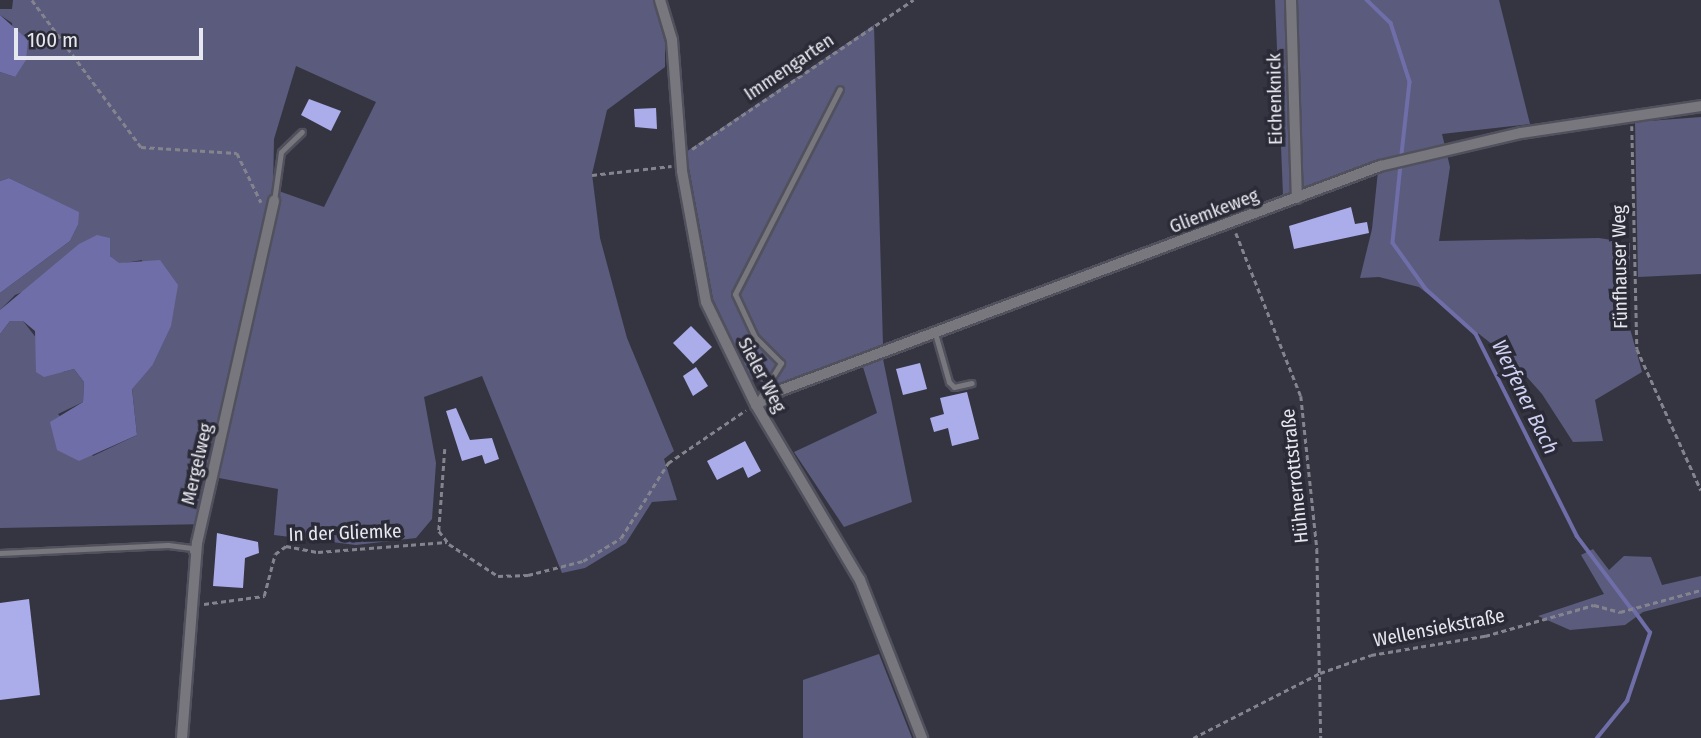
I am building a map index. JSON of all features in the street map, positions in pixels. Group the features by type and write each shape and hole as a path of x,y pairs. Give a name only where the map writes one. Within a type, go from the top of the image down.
{"street":[{"name":"Sieler Weg","path":"660,0 672,40 681,161 706,302 756,405 860,580 922,738"},
{"name":"Eichenknick","path":"1291,0 1297,198"},
{"name":"Gliemkeweg","path":"756,405 781,390 1380,166 1464,144 1632,113 1701,106"},
{"name":"Mergelweg","path":"182,738 197,543 275,201"}],"lane":[{"path":"756,405 781,363 755,337 735,294 840,89"},
{"path":"275,201 281,152 302,132"},
{"path":"935,333 949,382 954,387 972,383"},
{"path":"0,553 168,545 192,548 194,579"}],"path":[{"path":"32,0 141,146 237,153 270,221"},
{"name":"Immengarten","path":"681,161 913,0"},
{"name":"Fünfhauser Weg","path":"1632,113 1637,349 1701,490"},
{"path":"593,175 681,161"},
{"name":"Hühnerrottstraße","path":"1232,223 1301,396 1317,549 1321,738"},
{"path":"445,449 439,531 447,542 498,576 528,575 583,561 621,538 668,463 681,451 756,405"},
{"name":"In der Gliemke","path":"194,607 264,596 275,554 286,546 318,552 447,542"},
{"name":"Wellensiekstraße","path":"1193,738 1320,673 1371,655 1485,636 1594,605 1620,612 1701,590"}],"shaded area":[{"path":"13,0 653,0 665,42 665,67 607,110 592,174 600,238 627,338 674,451 664,459 677,500 652,502 626,543 585,568 562,573 482,376 424,397 436,463 432,519 416,538 356,545 274,535 278,489 219,478 208,524 0,528 0,334 10,321 23,321 63,372 74,369 84,382 83,402 58,414 93,456 137,435 132,388 152,366 142,260 119,264 110,256 15,295 0,310 0,293 70,241 78,225 78,212 9,178 0,181 0,72 15,77 12,23 0,15 0,9 12,9","holes":["296,66 376,102 324,207 273,189 274,139"]},
{"path":"1275,0 1499,0 1530,124 1442,134 1450,167 1439,241 1599,238 1630,243 1629,325 1642,372 1595,400 1603,441 1573,442 1542,394 1511,359 1419,287 1379,277 1360,278 1372,229 1379,161 1283,195"},
{"path":"0,15 28,40 26,60 15,77 0,72"},
{"path":"874,25 883,345 779,386 751,379 713,299 686,152"},
{"path":"1701,117 1701,274 1638,277 1635,122"},
{"path":"9,178 79,212 78,225 70,241 0,293 0,181"},
{"path":"97,235 110,238 110,256 119,263 160,260 178,285 171,326 152,366 132,389 137,435 79,461 57,450 50,422 83,402 84,382 74,369 44,377 36,372 35,331 23,321 10,321 0,334 0,310 79,244"},
{"path":"883,359 912,502 844,527 794,452 877,413 863,367"},
{"path":"1593,549 1609,570 1624,556 1651,557 1662,585 1701,576 1701,597 1643,612 1625,625 1570,630 1538,616 1604,594 1581,555"},
{"path":"879,654 912,738 803,738 803,680"}],"building":[{"path":"309,99 341,111 331,131 301,115"},
{"path":"656,108 657,129 635,127 634,109"},
{"path":"1351,207 1355,224 1367,222 1369,233 1294,249 1289,226"},
{"path":"691,326 712,347 693,364 673,343"},
{"path":"920,363 927,389 903,395 896,369"},
{"path":"696,367 708,386 693,396 683,376"},
{"path":"967,392 979,439 952,446 948,428 934,432 930,418 944,414 940,398"},
{"path":"456,408 470,440 492,438 499,459 485,464 482,455 462,461 446,411"},
{"path":"745,441 761,471 748,478 743,467 717,480 707,461"},
{"path":"217,533 258,542 259,553 245,558 243,588 213,586"},
{"path":"29,599 40,695 0,700 0,603"}],"waterway":[{"name":"Werfener Bach","path":"1367,0 1391,23 1410,82 1402,154"},
{"name":"Werfener Bach","path":"1401,165 1393,243 1426,289 1476,334 1577,536 1631,608"},
{"name":"Werfener Bach","path":"1597,738 1627,701 1650,633 1633,610"}]}
